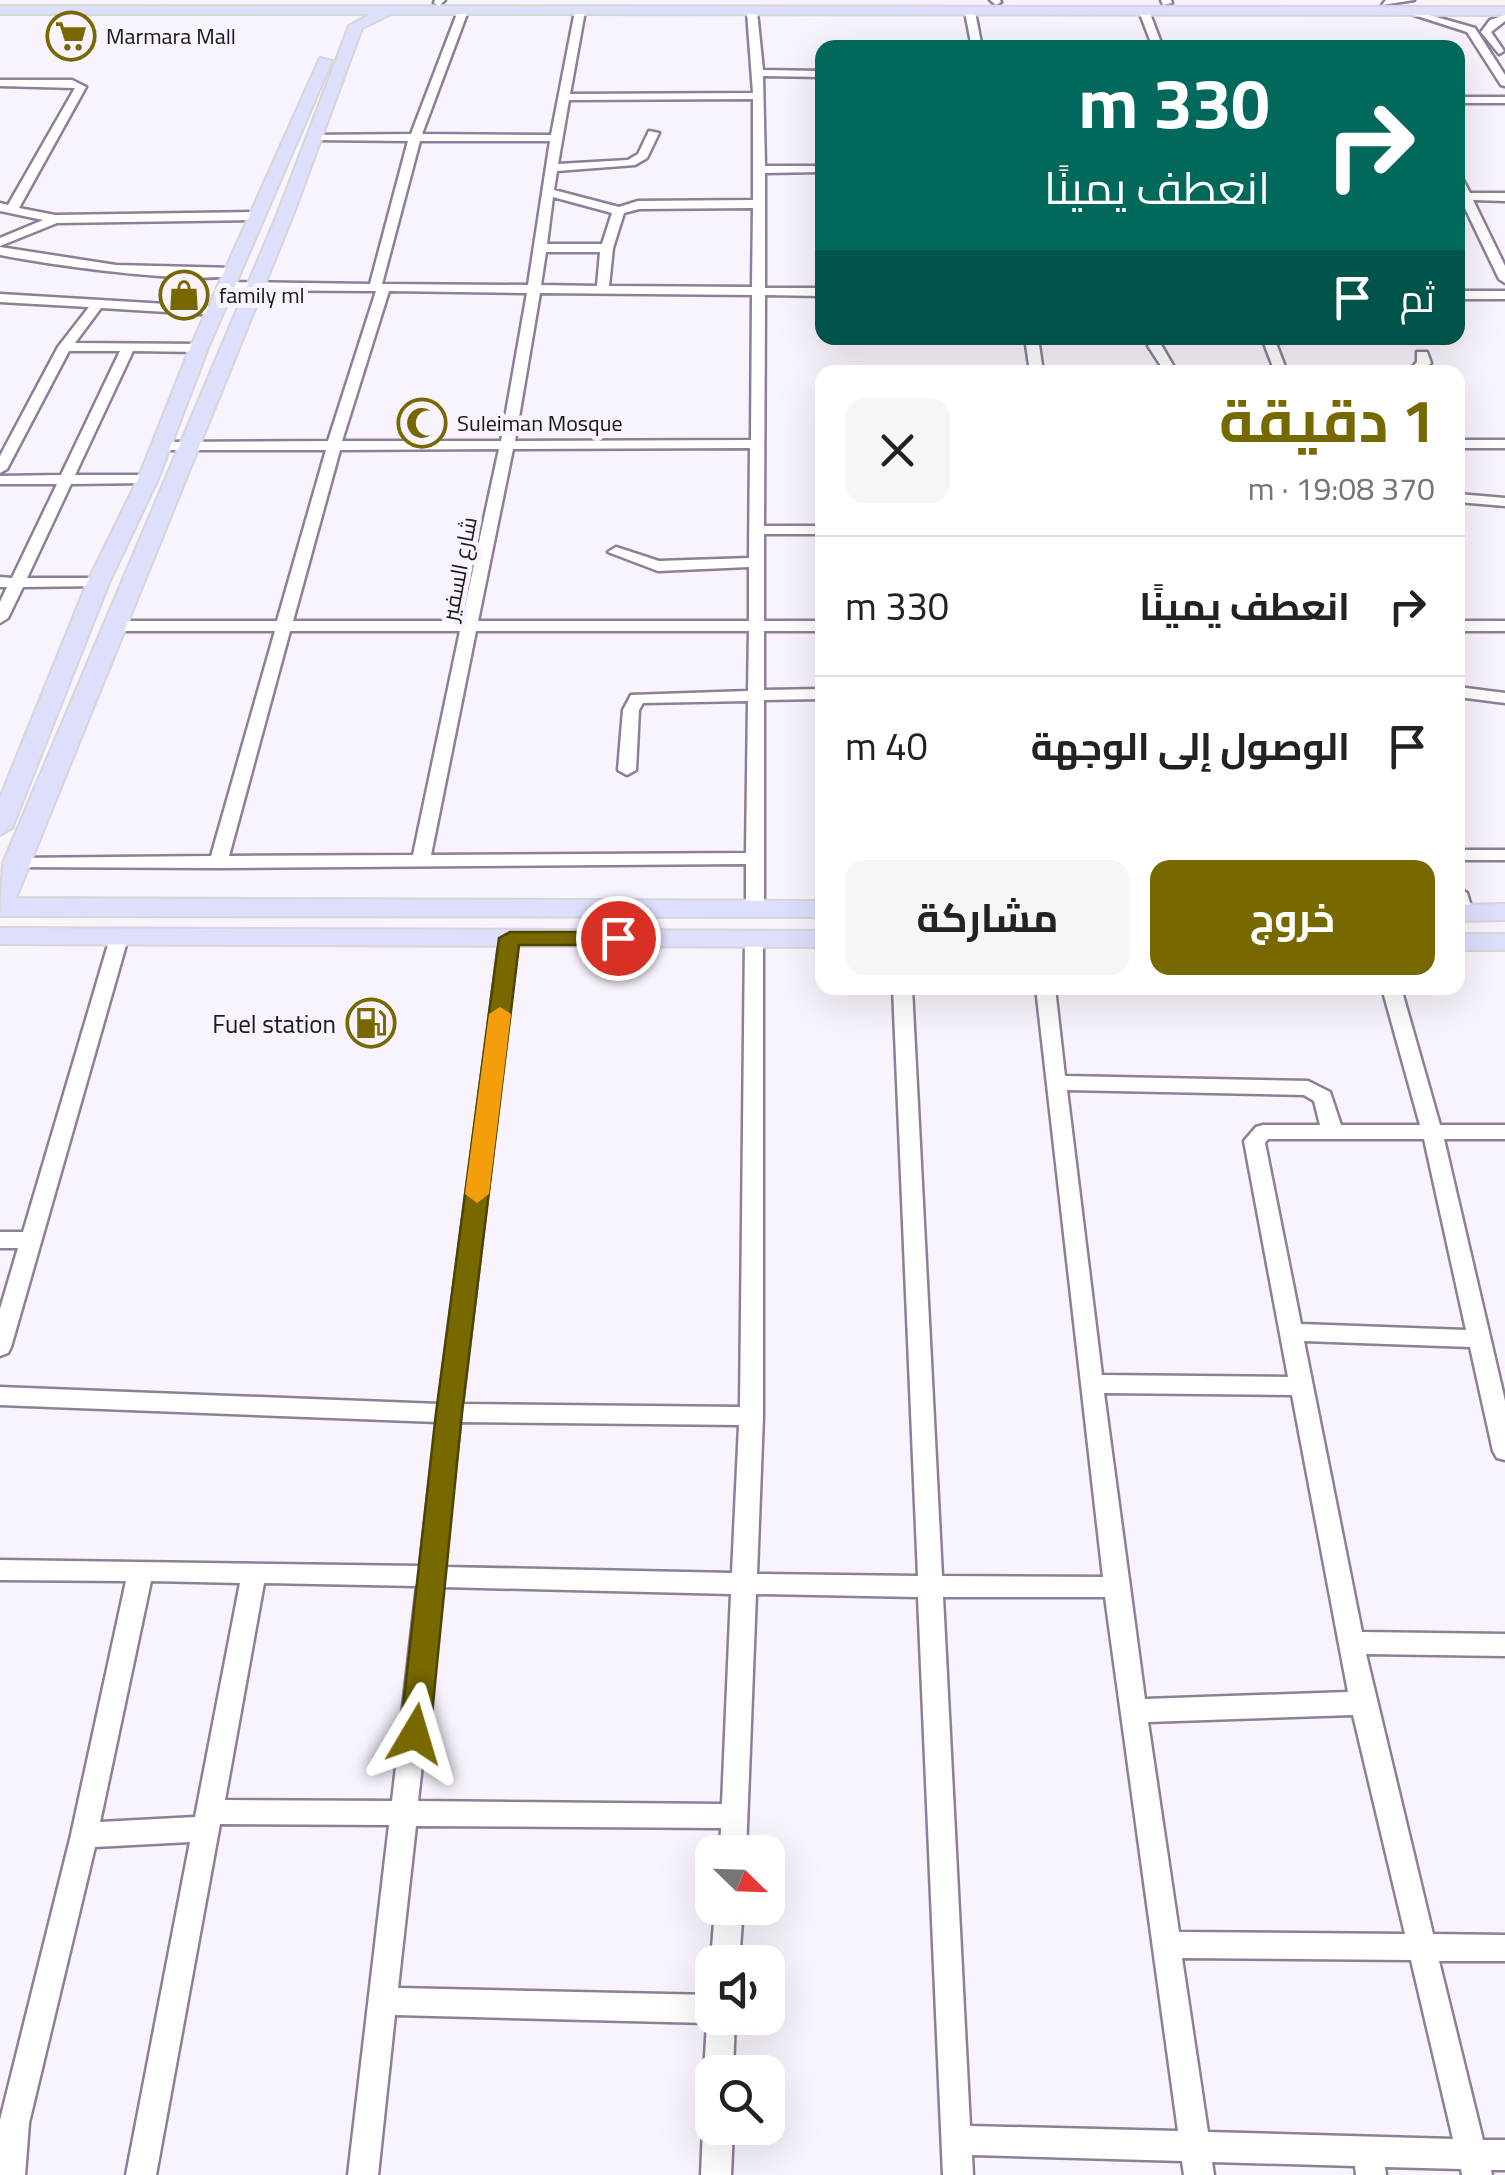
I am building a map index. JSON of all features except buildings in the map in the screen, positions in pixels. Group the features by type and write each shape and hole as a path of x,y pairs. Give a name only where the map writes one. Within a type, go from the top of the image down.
{"main road":[{"path":"815,909 0,907 14,865 190,446 356,26 398,5 440,1 752,12 886,7"},
{"path":"0,2 398,5 463,11 582,5 935,7 996,1 1505,3"},
{"path":"0,10 421,3"},
{"path":"0,828 98,583 148,479 199,348 340,28 310,4"},
{"path":"935,7 970,12 1411,6 1505,15"},
{"path":"187,378 216,378"},
{"path":"48,708 81,708"},
{"path":"14,865 38,891 74,906"},
{"path":"1465,907 1505,912"},
{"path":"0,936 815,939"},
{"path":"1465,942 1505,942"}],"street":[{"path":"1386,3 1411,6 1471,30 1505,83"},
{"name":"شارع السفير","path":"421,859 523,366 556,138 582,5"},
{"path":"218,862 380,287 415,137 463,11"},
{"path":"1144,11 1155,40"},
{"path":"752,12 758,73 759,170 755,909"},
{"path":"970,12 975,40"},
{"path":"1505,15 1486,32 1505,61"},
{"path":"758,73 815,74"},
{"path":"0,83 81,87 6,209 55,219 258,216"},
{"path":"564,97 758,96"},
{"path":"1465,100 1505,100"},
{"path":"554,168 632,162 643,156 653,132"},
{"path":"314,137 556,138"},
{"path":"759,170 815,170"},
{"path":"551,193 618,210 638,205 758,204"},
{"path":"1465,196 1505,197"},
{"path":"1465,204 1505,279"},
{"path":"603,288 607,248 618,210"},
{"path":"0,242 55,219"},
{"path":"540,248 607,248"},
{"path":"0,251 64,266 231,279 253,287 815,292"},
{"path":"1465,295 1505,295"},
{"path":"0,298 216,311"},
{"path":"0,469 64,348 96,306"},
{"path":"1155,346 1167,365"},
{"path":"64,348 199,348"},
{"path":"0,618 8,582 66,480 129,348"},
{"path":"1422,355 1422,365"},
{"path":"160,446 757,444"},
{"path":"1465,444 1505,444"},
{"path":"0,480 148,479"},
{"path":"1465,499 1505,502"},
{"path":"758,530 815,530"},
{"path":"616,552 658,566 758,562"},
{"path":"8,582 98,583"},
{"path":"116,626 815,626"},
{"path":"1465,626 1505,626"},
{"path":"1465,693 1505,698"},
{"path":"627,770 631,710 637,698 815,694"},
{"path":"1465,855 1505,856"},
{"path":"14,865 755,858"},
{"path":"0,1347 119,938"},
{"path":"363,2175 449,1413 510,938"},
{"path":"734,1835 751,1416 754,939"},
{"path":"902,995 958,2175"},
{"path":"1045,995 1116,1586 1197,2161"},
{"path":"1394,995 1432,1130 1505,1451"},
{"path":"1058,1084 1308,1088 1323,1097 1332,1131"},
{"path":"1475,2165 1363,1703 1254,1141 1262,1132 1505,1132"},
{"path":"0,1240 31,1240"},
{"path":"1293,1332 1479,1339"},
{"path":"1093,1384 1303,1386"},
{"path":"0,1396 449,1413 751,1416"},
{"path":"0,1570 932,1588 1116,1586"},
{"path":"10,2175 14,2123 84,1835 141,1570"},
{"path":"141,2175 254,1572"},
{"path":"1351,1643 1505,1645"},
{"path":"1134,1711 1363,1703"},
{"path":"84,1835 209,1820 406,1812 736,1816"},
{"path":"1166,1944 1505,1948"},
{"path":"383,2002 695,2008"},
{"path":"956,2140 1197,2161 1475,2165 1505,2155"},
{"path":"716,2175 717,2145"}],"slow traffic":[{"path":"477,1194 500,1014"}],"place":[{"name":"Marmara Mall","path":"71,36"},
{"name":"family ml","path":"184,295"},
{"name":"Suleiman Mosque","path":"422,423"},
{"name":"Fuel station","path":"371,1023"}],"route":[{"path":"415,1734 449,1413 510,938 618,938"}]}
